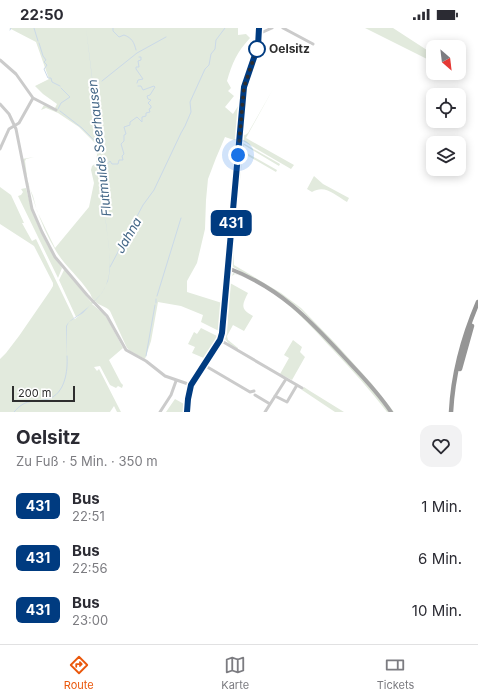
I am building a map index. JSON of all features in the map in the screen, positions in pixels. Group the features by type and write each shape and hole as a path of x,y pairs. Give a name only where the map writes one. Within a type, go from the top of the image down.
{"highway":[{"path":"451,412 459,357 478,302"},
{"path":"454,412 458,376 464,351 478,309"}],"main road":[{"path":"259,30 256,53 244,84 228,268 270,289 299,310 371,386 391,412"}],"street":[{"path":"259,30 263,32 272,28"},
{"path":"283,28 313,44"},
{"path":"0,60 16,74 33,98 56,110"},
{"path":"0,149 9,129 19,123 33,98"},
{"path":"0,104 9,114 15,126 26,185 34,215 50,249 63,267 108,318 125,349 133,355 146,361 165,376 191,385"},
{"path":"186,412 191,385 220,340 228,268"},
{"path":"220,340 302,388"},
{"path":"204,365 254,393 270,404"},
{"path":"265,412 286,378"},
{"path":"160,412 171,395 176,381"},
{"path":"275,396 287,402 297,385"}],"shaded area":[{"path":"9,28 238,28 238,35 246,34 250,38 236,58 227,81 231,88 228,91 234,96 225,107 233,114 241,103 220,332 219,334 219,331 201,322 203,315 181,306 158,302 151,341 145,359 127,348 110,311 95,301 92,304 104,314 123,348 109,360 123,385 122,388 118,386 116,388 110,385 100,366 94,367 97,371 99,369 121,412 117,412 114,406 110,412 0,412 0,359 19,336 50,291 53,283 34,246 0,224 0,187 11,195 24,223 22,223 32,241 36,239 74,318 73,319 81,314 76,317 59,280 64,270 91,302 94,300 56,251 38,213 55,248 89,207 94,183 91,170 92,166 96,163 97,154 95,143 79,127 58,113 46,108 41,110 44,105 57,111 55,108 57,104 35,86 49,79 36,42","holes":["225,137 237,141 222,303 187,292 187,281 197,263 205,229 208,179"]},
{"path":"365,28 393,28 426,49 426,58"},
{"path":"273,89 246,138 294,165 291,169 243,141 242,135 241,140 242,134 245,135 248,133"},
{"path":"243,143 280,164 279,166 244,145 243,149 245,152 277,170 276,172 243,153 233,243"},
{"path":"34,157 26,159 27,180 22,159"},
{"path":"314,176 323,184 349,198 347,202 330,191 321,189 312,192 307,189"},
{"path":"26,188 32,210 40,230 62,268 58,278 18,196 23,192 21,189"},
{"path":"233,243 234,265 281,293 301,308 372,384 394,412 392,412 317,326 300,309 280,294 233,267"},
{"path":"232,276 230,283 248,293 243,306 246,311 253,316 244,331 233,325 227,336 228,340 238,348 238,350 229,344 225,339 227,333 230,282"},
{"path":"255,282 269,289 298,311 370,386 389,412 387,412 375,396 302,317 277,296"},
{"path":"201,328 217,336 218,339 206,359 192,353 195,347 188,344 194,332 197,334"},
{"path":"293,340 302,347 300,352 305,357 292,380 280,374 289,358 284,355"},
{"path":"304,387 344,412 335,412 302,390"},
{"path":"175,399 184,404 186,402 185,412 166,412"}],"water":[{"path":"86,28 92,74 97,118"},
{"path":"97,118 100,145 102,176 99,143"},
{"path":"91,305 83,313 69,322 80,314"},
{"path":"69,322 67,326 67,357 66,326"}],"waterway":[{"path":"34,28 38,41"},
{"path":"113,28 113,31 119,37 124,35 131,39 136,50"},
{"name":"Jahna","path":"110,267 143,205 154,190 185,126 191,112 190,102 205,69 209,65 211,54 215,49 216,40 225,28"},
{"path":"102,81 137,53 166,37"},
{"path":"39,43 43,56 46,60 44,62 47,65 44,69 48,78 51,78 52,82 60,86"},
{"path":"137,83 138,80 143,79 136,69 136,67 139,67 138,61 141,60 141,57 139,57"},
{"name":"Flutmulde Seerhausen","path":"94,87 98,83"},
{"path":"105,167 110,161 112,164 118,164 119,160 123,160 122,156 124,154 121,144 124,141 124,135 126,134 124,127 130,125 130,122 137,117 142,122 142,117 146,116 146,113 150,112 149,109 151,106 148,103 151,100 148,99 147,96 150,95 155,87 154,86 143,90 141,86 138,86"},
{"path":"58,109 61,103 70,97 61,88"},
{"path":"60,111 82,128 95,141"},
{"path":"157,296 181,218"},
{"path":"146,356 155,305"},
{"name":"Jahna","path":"14,412 26,403 48,399 58,392 62,387 66,375 67,356"}],"bus line":[{"name":"431","path":"187,412 191,385 220,340 222,333 244,87 258,46 259,28"}],"place":[{"name":"Oelsitz","path":"257,49"}],"route":[{"path":"238,155 244,87 257,49"}]}
